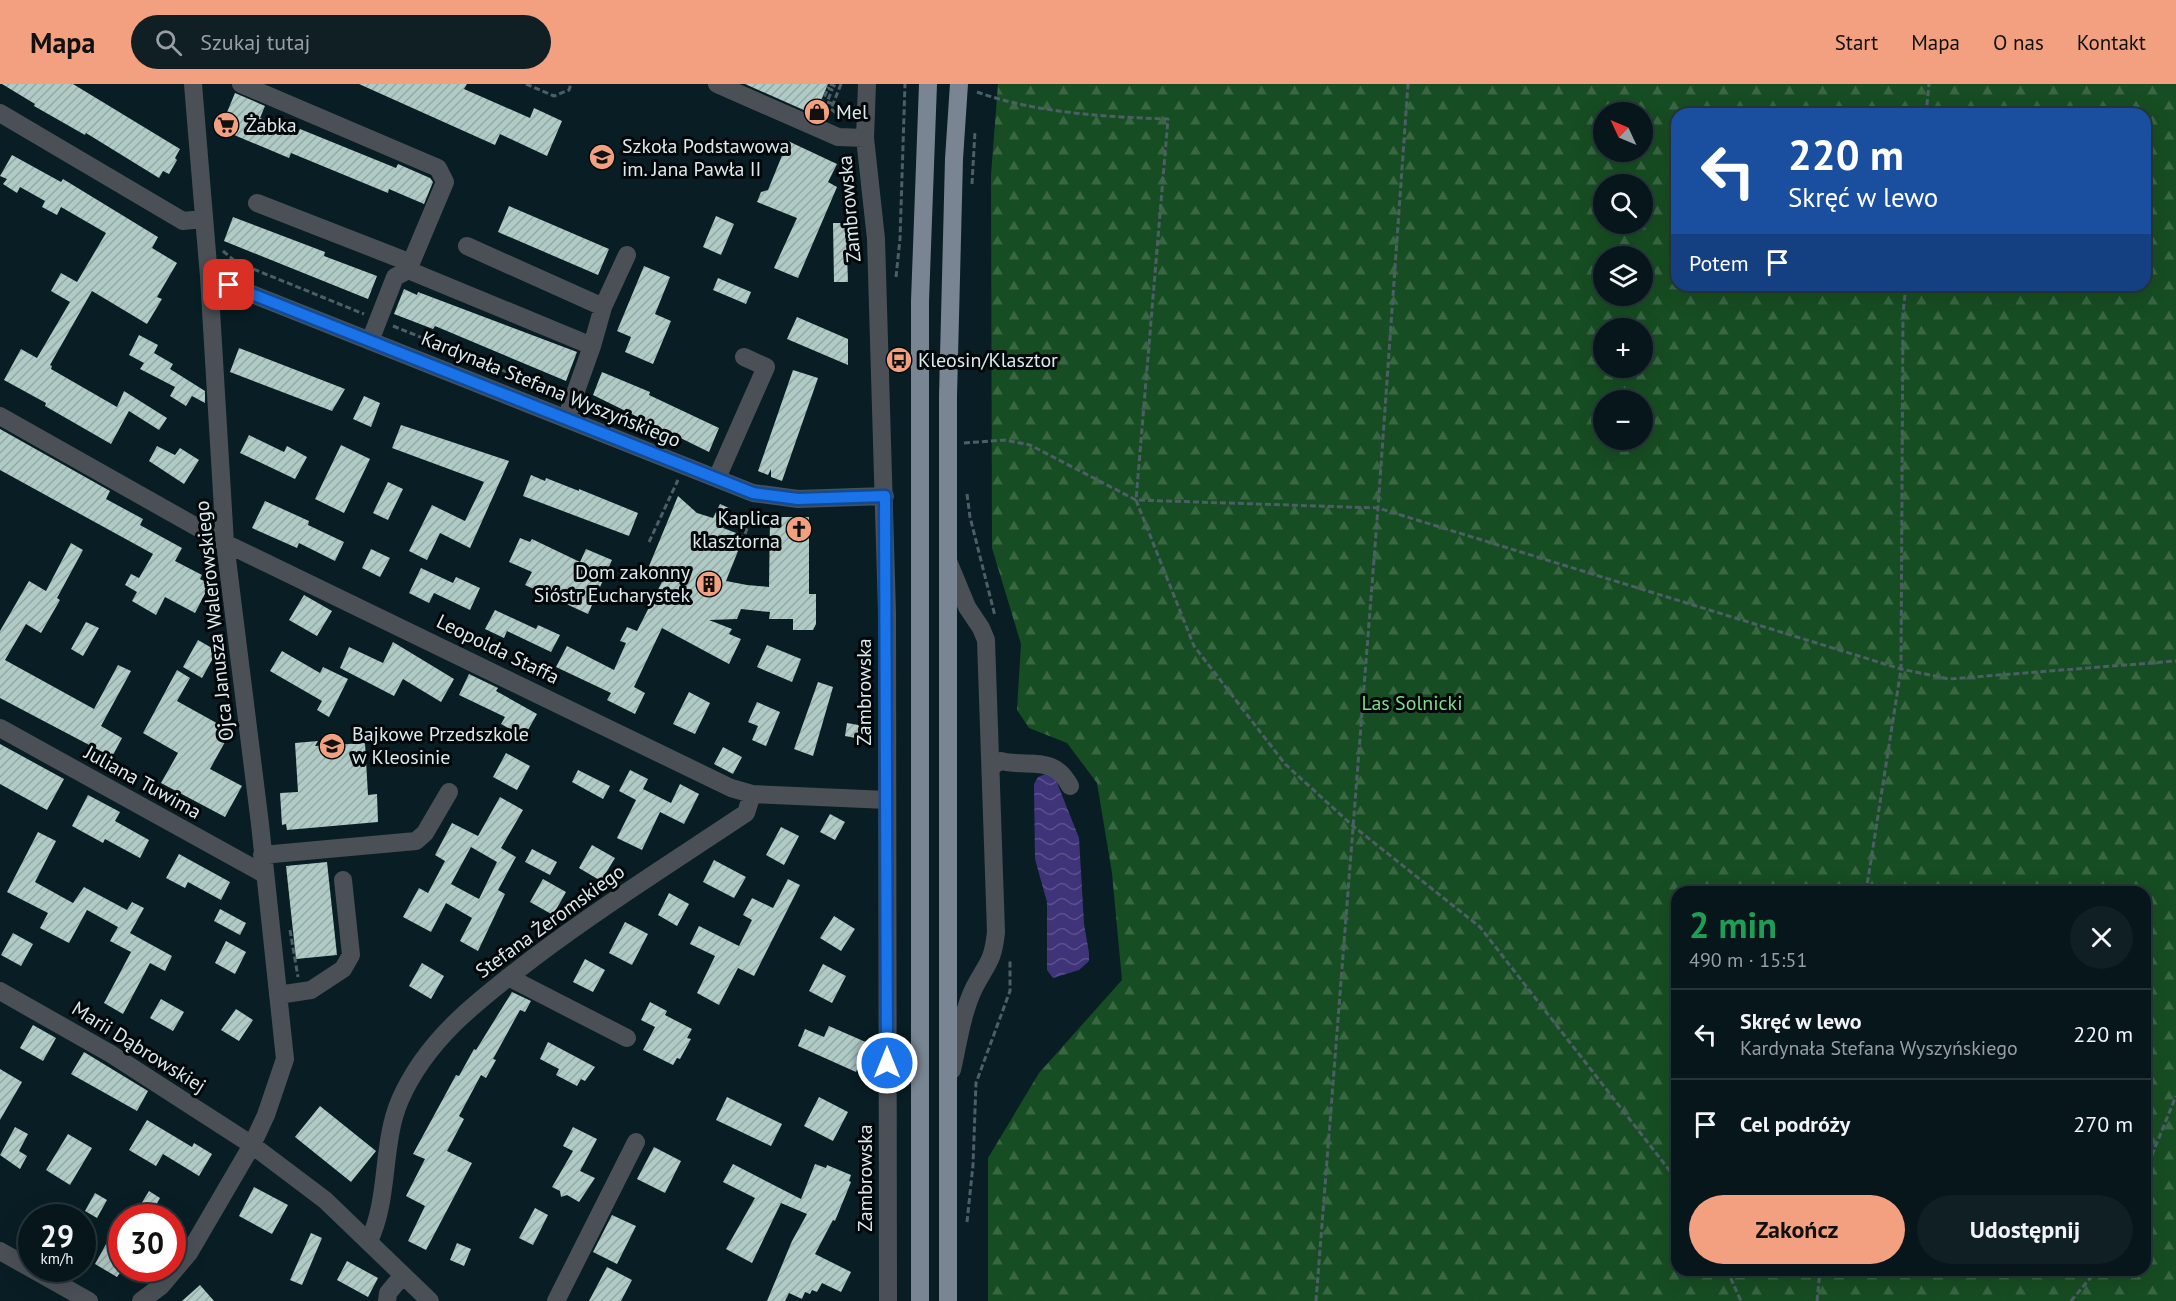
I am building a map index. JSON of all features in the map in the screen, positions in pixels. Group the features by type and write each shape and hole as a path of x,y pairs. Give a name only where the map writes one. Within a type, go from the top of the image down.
{"main road":[{"path":"920,1301 920,301 928,84"},
{"path":"948,1301 948,443 954,159 959,84"}],"street":[{"name":"Ojca Janusza Walerowskiego","path":"141,1301 161,1286 189,1254 252,1145 266,1115 285,1059 225,543 209,277 193,84"},
{"path":"241,84 438,168 445,182 409,266 396,277 370,341"},
{"path":"717,84 838,137 865,138"},
{"name":"Zambrowska","path":"867,84 865,138 876,239 885,496 888,1301"},
{"path":"0,113 183,221 203,219"},
{"path":"257,203 592,346"},
{"path":"467,246 603,307"},
{"path":"566,419 575,400 603,307 627,255"},
{"name":"Kardynała Stefana Wyszyńskiego","path":"209,277 753,493 798,499 885,496"},
{"path":"717,478 766,367 744,357"},
{"name":"Leopolda Staffa","path":"0,416 225,543 731,788 752,794"},
{"path":"947,560 967,607 986,640 996,932 994,955 974,988 965,1013 948,1087"},
{"name":"Juliana Tuwima","path":"0,728 264,874"},
{"path":"992,766 1001,761 1014,764 1047,764 1061,772 1070,786"},
{"path":"262,855 416,841 425,833 448,792"},
{"path":"752,794 887,800"},
{"name":"Stefana Żeromskiego","path":"369,1241 377,1224 392,1123 409,1083 457,1018 568,932 746,813 752,794"},
{"path":"278,995 311,990 343,969 351,955 343,880"},
{"path":"508,977 627,1038"},
{"name":"Marii Dąbrowskiej","path":"0,991 111,1054 252,1145 326,1200 430,1301"},
{"path":"556,1301 636,1142"},
{"path":"0,1251 18,1261"},
{"path":"387,1301 388,1293 404,1275"},
{"path":"55,1282 89,1301"}],"path":[{"path":"526,84 554,96 569,90 572,84"},
{"path":"830,84 840,86 831,109"},
{"path":"896,279 900,239 905,84"},
{"path":"1317,1301 1408,84"},
{"path":"1927,108 1929,84"},
{"path":"833,104 827,102 832,90 828,88 820,105 838,113"},
{"path":"977,92 1005,102 1100,116 1168,119 1136,500 1194,646 1284,764 1353,826 1480,927 1671,1172"},
{"path":"206,247 224,251 236,262 575,400"},
{"path":"1867,886 1901,669 1903,313 1905,291"},
{"path":"948,443 1005,440 1030,445 1136,500 1378,507 1901,669 1949,679 2176,661"},
{"path":"649,543 679,478"},
{"path":"745,534 755,506"},
{"path":"2151,1157 2176,1096"},
{"path":"1730,1276 1741,1301"},
{"path":"1818,1301 1820,1276"},
{"path":"2071,1301 2092,1276"}],"green space":[{"name":"Las Solnicki","path":"998,84 2176,84 2176,1301 988,1301 988,1158 1039,1073 1122,980 1112,873 1097,783 1067,743 1029,728 1017,710 1021,644 992,548 991,175"}],"water":[{"path":"1048,773 1056,780 1079,838 1084,924 1089,953 1089,961 1079,970 1053,978 1047,970 1047,902 1035,859 1034,784 1038,777"}],"building":[{"path":"2,84 73,84 180,149 175,158 177,160 169,174 163,171 159,178 86,133 85,135 34,106 35,104"},
{"path":"359,84 467,84 464,89 530,118 534,108 562,121 547,156 500,134 495,145"},
{"path":"745,84 828,84 815,115"},
{"path":"235,93 265,106 260,118 298,133 300,129 396,168 398,164 430,178 433,182 424,204 389,189 388,193 291,153 289,158 220,129"},
{"path":"788,141 837,164 828,182 837,187 798,278 774,268 797,218 757,202 761,192 768,190"},
{"path":"12,155 61,182 63,179 158,237 152,248 177,263 157,297 162,299 147,324 92,291 50,365 51,369 117,407 124,391 167,418 159,430 129,411 111,444 45,406 46,403 4,380 21,349 37,358 70,302 51,291 61,273 77,282 106,233 61,207 57,215 42,207 45,201 20,187 17,193 3,184 7,179 0,176"},
{"path":"509,206 609,249 598,275 498,232"},
{"path":"716,216 734,224 721,255 703,247"},
{"path":"233,217 325,252 324,256 377,276 368,299 224,241"},
{"path":"833,223 846,223 848,282 834,282"},
{"path":"644,266 670,277 655,314 671,321 653,364 625,352 631,337 617,331"},
{"path":"718,278 751,292 746,304 713,290"},
{"path":"404,289 417,295 418,292 577,352 566,381 435,326 433,329 394,314"},
{"path":"797,317 848,339 848,365 787,339"},
{"path":"139,335 158,345 154,353 173,364 170,369 205,391 205,403 192,396 186,406 170,396 175,387 140,369 144,363 129,355"},
{"path":"239,348 345,389 332,411 230,372"},
{"path":"793,370 818,378 782,481 771,477 771,469 768,475 758,471"},
{"path":"602,372 650,392 649,395 719,428 709,452 593,395"},
{"path":"364,396 380,403 371,427 353,419"},
{"path":"401,425 509,461 470,548 440,533 427,560 409,551 432,505 465,521 484,482 392,448"},
{"path":"0,429 110,491 106,499 143,519 140,525 182,548 175,561 202,575 200,579 210,584 195,613 165,597 156,615 132,601 137,592 125,585 131,574 139,578 153,554 0,470"},
{"path":"249,435 284,452 287,446 307,457 295,479 240,453"},
{"path":"341,445 370,459 344,513 315,499"},
{"path":"157,446 175,455 180,448 199,460 184,484 149,461"},
{"path":"531,475 545,481 546,478 579,491 579,489 638,513 629,536 523,496"},
{"path":"388,482 403,489 388,520 373,513"},
{"path":"678,496 697,513 713,518 720,504 731,509 723,528 744,536 726,581 747,585 769,587 770,517 809,517 809,594 816,594 816,624 813,630 793,630 793,619 769,619 770,612 741,609 737,619 709,620 732,629 729,634 741,639 729,664 662,628 634,687 645,693 635,714 607,700 611,693 556,667 567,646 614,670 626,643 620,641 627,627 637,631 664,578 647,571"},
{"path":"265,501 309,521 308,525 344,542 335,561 299,543 297,548 252,528"},
{"path":"520,538 530,542 532,539 580,562 586,549 612,560 588,614 525,585 532,572 509,562"},
{"path":"71,543 83,550 57,598 60,600 41,633 26,624 5,660 94,709 118,665 131,671 101,726 122,738 112,757 0,698 0,631 29,581 46,591"},
{"path":"371,549 390,558 380,577 362,568"},
{"path":"421,568 453,583 456,577 480,588 470,610 434,593 429,603 409,593"},
{"path":"304,595 332,611 317,636 289,620"},
{"path":"495,610 536,629 538,625 560,635 551,652 507,631 504,638 485,629"},
{"path":"86,622 99,628 83,656 71,649"},
{"path":"198,640 217,651 202,678 183,667"},
{"path":"393,642 454,679 441,702 403,679 394,696 340,668 349,647 383,663"},
{"path":"767,645 801,659 792,682 757,667"},
{"path":"282,651 320,673 323,667 348,679 329,717 317,710 322,701 270,671"},
{"path":"177,670 190,678 177,701 231,731 210,769 242,786 225,817 161,783 178,753 143,733"},
{"path":"469,674 498,688 496,691 537,714 524,737 501,724 505,717 459,695"},
{"path":"818,682 833,687 813,756 794,749"},
{"path":"689,692 710,703 695,734 673,724"},
{"path":"757,702 780,712 766,746 752,740 758,726 748,722"},
{"path":"847,723 864,726 861,739 845,736"},
{"path":"318,741 315,746 365,743 368,795 377,794 378,822 287,830 286,824 282,825 280,793 298,792 295,743"},
{"path":"0,744 64,779 47,810 0,784"},
{"path":"723,747 742,757 733,774 714,764"},
{"path":"506,753 530,766 517,790 493,777"},
{"path":"578,770 610,786 603,799 572,782"},
{"path":"630,770 648,779 643,789 671,803 680,784 699,794 684,824 660,812 642,850 617,838 636,800 619,791"},
{"path":"88,795 120,812 115,821 149,840 140,858 105,839 103,843 72,826"},
{"path":"500,797 523,810 501,848 516,857 498,890 505,894 478,951 460,941 472,918 446,903 431,932 403,917 419,888 428,893 445,861 435,855 452,823 478,836","holes":["471,847 497,862 479,899 451,884"]},
{"path":"830,814 845,822 835,840 820,832"},
{"path":"781,827 799,836 784,865 766,855"},
{"path":"38,832 56,841 35,882 73,903 84,887 127,910 132,902 144,908 130,933 172,956 165,971 150,963 123,1014 104,1003 131,952 110,941 118,927 87,910 69,943 40,928 48,913 7,892"},
{"path":"592,845 615,858 601,881 579,868"},
{"path":"532,849 557,862 550,875 525,862"},
{"path":"179,854 230,882 221,900 188,882 185,888 166,878"},
{"path":"714,860 746,877 734,898 703,882"},
{"path":"327,862 337,955 296,959 286,866"},
{"path":"543,879 566,892 553,915 530,902"},
{"path":"788,879 800,885 754,976 738,968 719,1005 697,993 715,956 690,944 699,926 739,946 752,920 743,915 752,898 773,908"},
{"path":"669,893 689,904 677,926 658,915"},
{"path":"220,909 246,923 240,935 214,921"},
{"path":"834,916 855,929 841,951 820,938"},
{"path":"625,922 648,934 632,965 609,953"},
{"path":"13,933 33,944 21,966 1,955"},
{"path":"226,941 246,952 235,974 215,963"},
{"path":"585,959 605,970 593,992 573,982"},
{"path":"422,963 444,976 431,999 409,986"},
{"path":"823,964 846,976 832,1003 809,991"},
{"path":"512,992 531,1001 525,1012 520,1010 493,1059 496,1060 486,1078 481,1075 459,1116 464,1119 447,1151 472,1163 426,1250 408,1241 425,1206 406,1196 425,1159 413,1154 456,1075 459,1076"},
{"path":"161,999 184,1012 173,1031 150,1018"},
{"path":"650,1002 667,1011 665,1015 692,1029 687,1038 691,1039 680,1059 677,1058 673,1065 643,1050 655,1027 641,1020"},
{"path":"236,1009 253,1020 239,1041 221,1030"},
{"path":"33,1025 56,1038 43,1061 20,1048"},
{"path":"829,1026 868,1043 856,1072 798,1046 805,1029 824,1037"},
{"path":"548,1042 595,1067 585,1081 581,1079 577,1086 556,1075 559,1069 540,1059"},
{"path":"84,1052 148,1091 137,1111 71,1074"},
{"path":"0,1069 22,1082 0,1120"},
{"path":"727,1097 782,1124 771,1146 716,1120"},
{"path":"819,1097 848,1112 833,1141 804,1126"},
{"path":"320,1106 376,1151 351,1182 295,1137"},
{"path":"147,1120 192,1147 194,1143 212,1154 199,1176 163,1154 156,1166 129,1150"},
{"path":"15,1127 28,1134 19,1151 27,1156 20,1169 0,1155"},
{"path":"573,1127 597,1139 580,1171 595,1178 579,1202 567,1195 561,1197 560,1191 552,1187 573,1151 563,1146"},
{"path":"68,1134 92,1148 70,1185 46,1170"},
{"path":"654,1147 681,1161 665,1193 637,1179"},
{"path":"733,1164 801,1199 815,1164 826,1168 827,1165 851,1175 849,1181 851,1182 835,1221 833,1220 815,1254 851,1272 841,1292 822,1283 817,1292 812,1290 810,1294 805,1292 802,1299 789,1293 785,1301 767,1301 792,1241 807,1214 781,1203 752,1263 726,1249 755,1198 723,1182"},
{"path":"254,1187 288,1205 272,1234 239,1216"},
{"path":"149,1191 160,1198 157,1204 141,1204"},
{"path":"95,1193 107,1200 97,1218 96,1204 89,1204"},
{"path":"535,1208 548,1215 533,1245 519,1238"},
{"path":"612,1215 636,1226 617,1264 593,1252"},
{"path":"311,1233 322,1238 302,1285 290,1280"},
{"path":"108,1241 108,1272 96,1265"},
{"path":"457,1243 471,1249 464,1266 450,1260"},
{"path":"347,1261 378,1278 368,1297 337,1280"},
{"path":"607,1267 632,1280 621,1301 589,1301"},
{"path":"200,1285 214,1301 182,1301"}],"place":[{"name":"Mel","path":"817,112"},
{"name":"Żabka","path":"226,125"},
{"name":"Szkoła Podstawowa im. Jana Pawła II","path":"602,157"},
{"name":"Kleosin/Klasztor","path":"899,360"},
{"name":"Kaplica klasztorna","path":"799,529"},
{"name":"Dom zakonny Sióstr Eucharystek","path":"709,584"},
{"name":"Bajkowe Przedszkole w Kleosinie","path":"332,746"}],"route":[{"path":"229,285 753,493 798,499 885,496 887,1063"}]}
